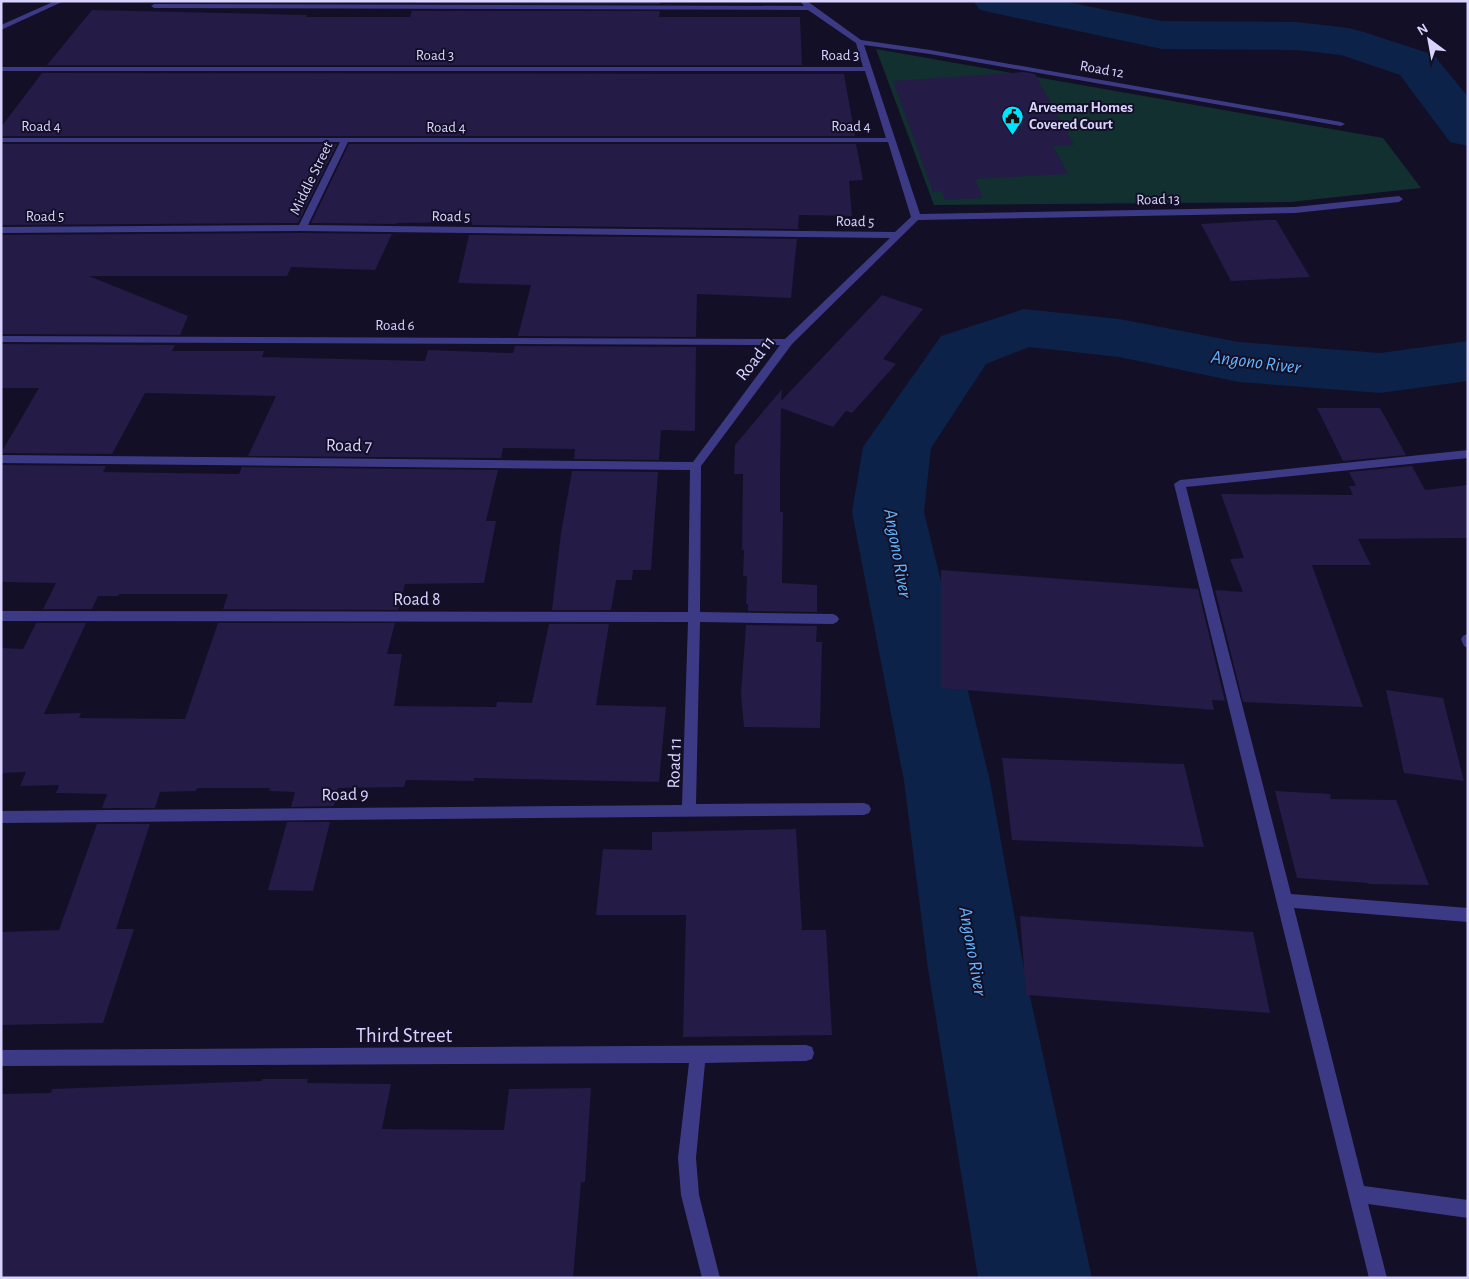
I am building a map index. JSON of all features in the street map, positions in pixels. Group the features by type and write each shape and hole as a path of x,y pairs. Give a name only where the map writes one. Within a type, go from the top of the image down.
{"street":[{"path":"1,28 61,1"},
{"path":"154,6 226,4 807,5 859,42 916,217"},
{"name":"Road 12","path":"859,42 930,52 1341,124"},
{"name":"Road 3","path":"1,69 868,69"},
{"name":"Road 4","path":"1,140 891,140"},
{"name":"Middle Street","path":"302,228 345,140"},
{"name":"Road 13","path":"916,217 1295,210 1399,199"},
{"name":"Road 11","path":"688,809 694,617 696,466 788,342 900,235 916,217"},
{"name":"Road 5","path":"1,230 302,228 900,235"},
{"name":"Road 6","path":"1,339 788,342"},
{"path":"1378,1278 1180,484 1468,454"},
{"name":"Road 7","path":"1,459 696,466"},
{"name":"Road 8","path":"1,616 834,619"},
{"name":"Road 9","path":"1,817 688,809 864,809"},
{"path":"1285,900 1468,915"},
{"name":"Third Street","path":"1,1058 806,1053"},
{"path":"698,1055 687,1158 690,1195 711,1278"},
{"path":"1358,1194 1468,1208"}],"green space":[{"path":"876,49 1383,138 1421,188 1290,202 934,205"}],"building":[{"path":"416,1 661,1 660,4 416,3"},
{"path":"92,10 307,15 306,17 410,17 412,11 660,11 659,17 800,17 802,65 47,65"},
{"path":"1024,72 1035,74 1074,145 1053,146 1068,174 975,179 983,198 945,200 942,191 933,192 893,81"},
{"path":"42,73 844,74 855,136 1,136 1,127"},
{"path":"1,144 337,144 298,223 1,225"},
{"path":"349,144 856,144 863,180 849,181 852,216 799,215 798,229 472,225 472,222 396,224 311,223"},
{"path":"1276,220 1310,277 1231,281 1201,224"},
{"path":"392,234 375,270 291,267 287,276 89,276 188,316 180,335 1,334 1,235"},
{"path":"469,235 797,239 791,298 697,294 696,337 518,336 531,285 458,283"},
{"path":"882,295 923,309 883,359 896,364 852,413 846,411 833,427 781,408 780,512 783,512 782,583 817,585 817,612 748,611 748,604 746,604 747,576 743,576 744,550 742,550 743,474 734,474 735,445 782,389 781,401"},
{"path":"1,344 175,345 172,351 264,351 262,357 425,361 428,350 513,353 515,346 696,347 695,431 661,430 659,460 574,459 575,449 503,448 501,458 248,456 276,396 145,393 112,454 1,453 39,388 1,388"},
{"path":"1317,408 1380,408 1406,455 1343,461"},
{"path":"1,465 106,466 103,472 239,474 242,467 498,470 486,521 496,521 484,583 405,584 398,610 223,609 228,594 119,594 118,596 98,596 92,609 43,609 56,583 1,582"},
{"path":"1412,466 1425,490 1468,485 1468,538 1358,539 1371,565 1312,565 1363,707 1243,702 1215,590 1243,592 1230,559 1244,558 1221,494 1353,495 1349,486 1356,486 1349,472"},
{"path":"572,471 658,472 651,570 633,570 632,580 616,580 611,610 552,610 561,533"},
{"path":"941,570 1198,589 1225,701 1212,700 1214,710 941,688"},
{"path":"36,623 86,623 44,714 81,713 79,718 185,719 218,623 395,623 387,654 402,654 394,706 496,707 497,702 532,703 549,624 609,624 596,705 666,707 659,782 474,778 474,781 406,780 404,787 338,788 334,806 291,807 295,792 269,791 270,788 197,788 196,791 160,792 155,808 102,808 107,794 56,793 59,785 20,786 26,772 1,773 1,648 23,649"},
{"path":"746,625 817,626 816,642 822,642 820,728 744,727 741,694"},
{"path":"1386,690 1443,698 1464,781 1404,773"},
{"path":"1002,758 1184,764 1204,847 1012,840"},
{"path":"1275,791 1330,794 1331,799 1396,800 1429,885 1369,884 1297,878"},
{"path":"287,822 330,822 313,891 268,890"},
{"path":"97,824 150,824 116,929 134,929 103,1023 1,1025 1,932 59,930"},
{"path":"796,829 802,930 826,930 832,1035 683,1037 686,915 596,915 603,849 652,850 652,832"},
{"path":"1020,916 1253,932 1270,1013 1026,995"},
{"path":"262,1079 308,1079 307,1083 391,1084 382,1129 504,1130 509,1089 591,1088 585,1182 581,1182 573,1278 1,1278 1,1094 51,1093 52,1089 262,1081"}],"waterway":[{"name":"Angono River","path":"995,1 1162,35 1297,36 1348,42 1417,65 1468,131"},
{"name":"Angono River","path":"1035,1278 976,969 947,781 888,512 897,447 963,350 1024,328 1119,338 1239,362 1380,373 1468,361"}],"place":[{"name":"Arveemar Homes Covered Court","path":"1013,135"}]}
